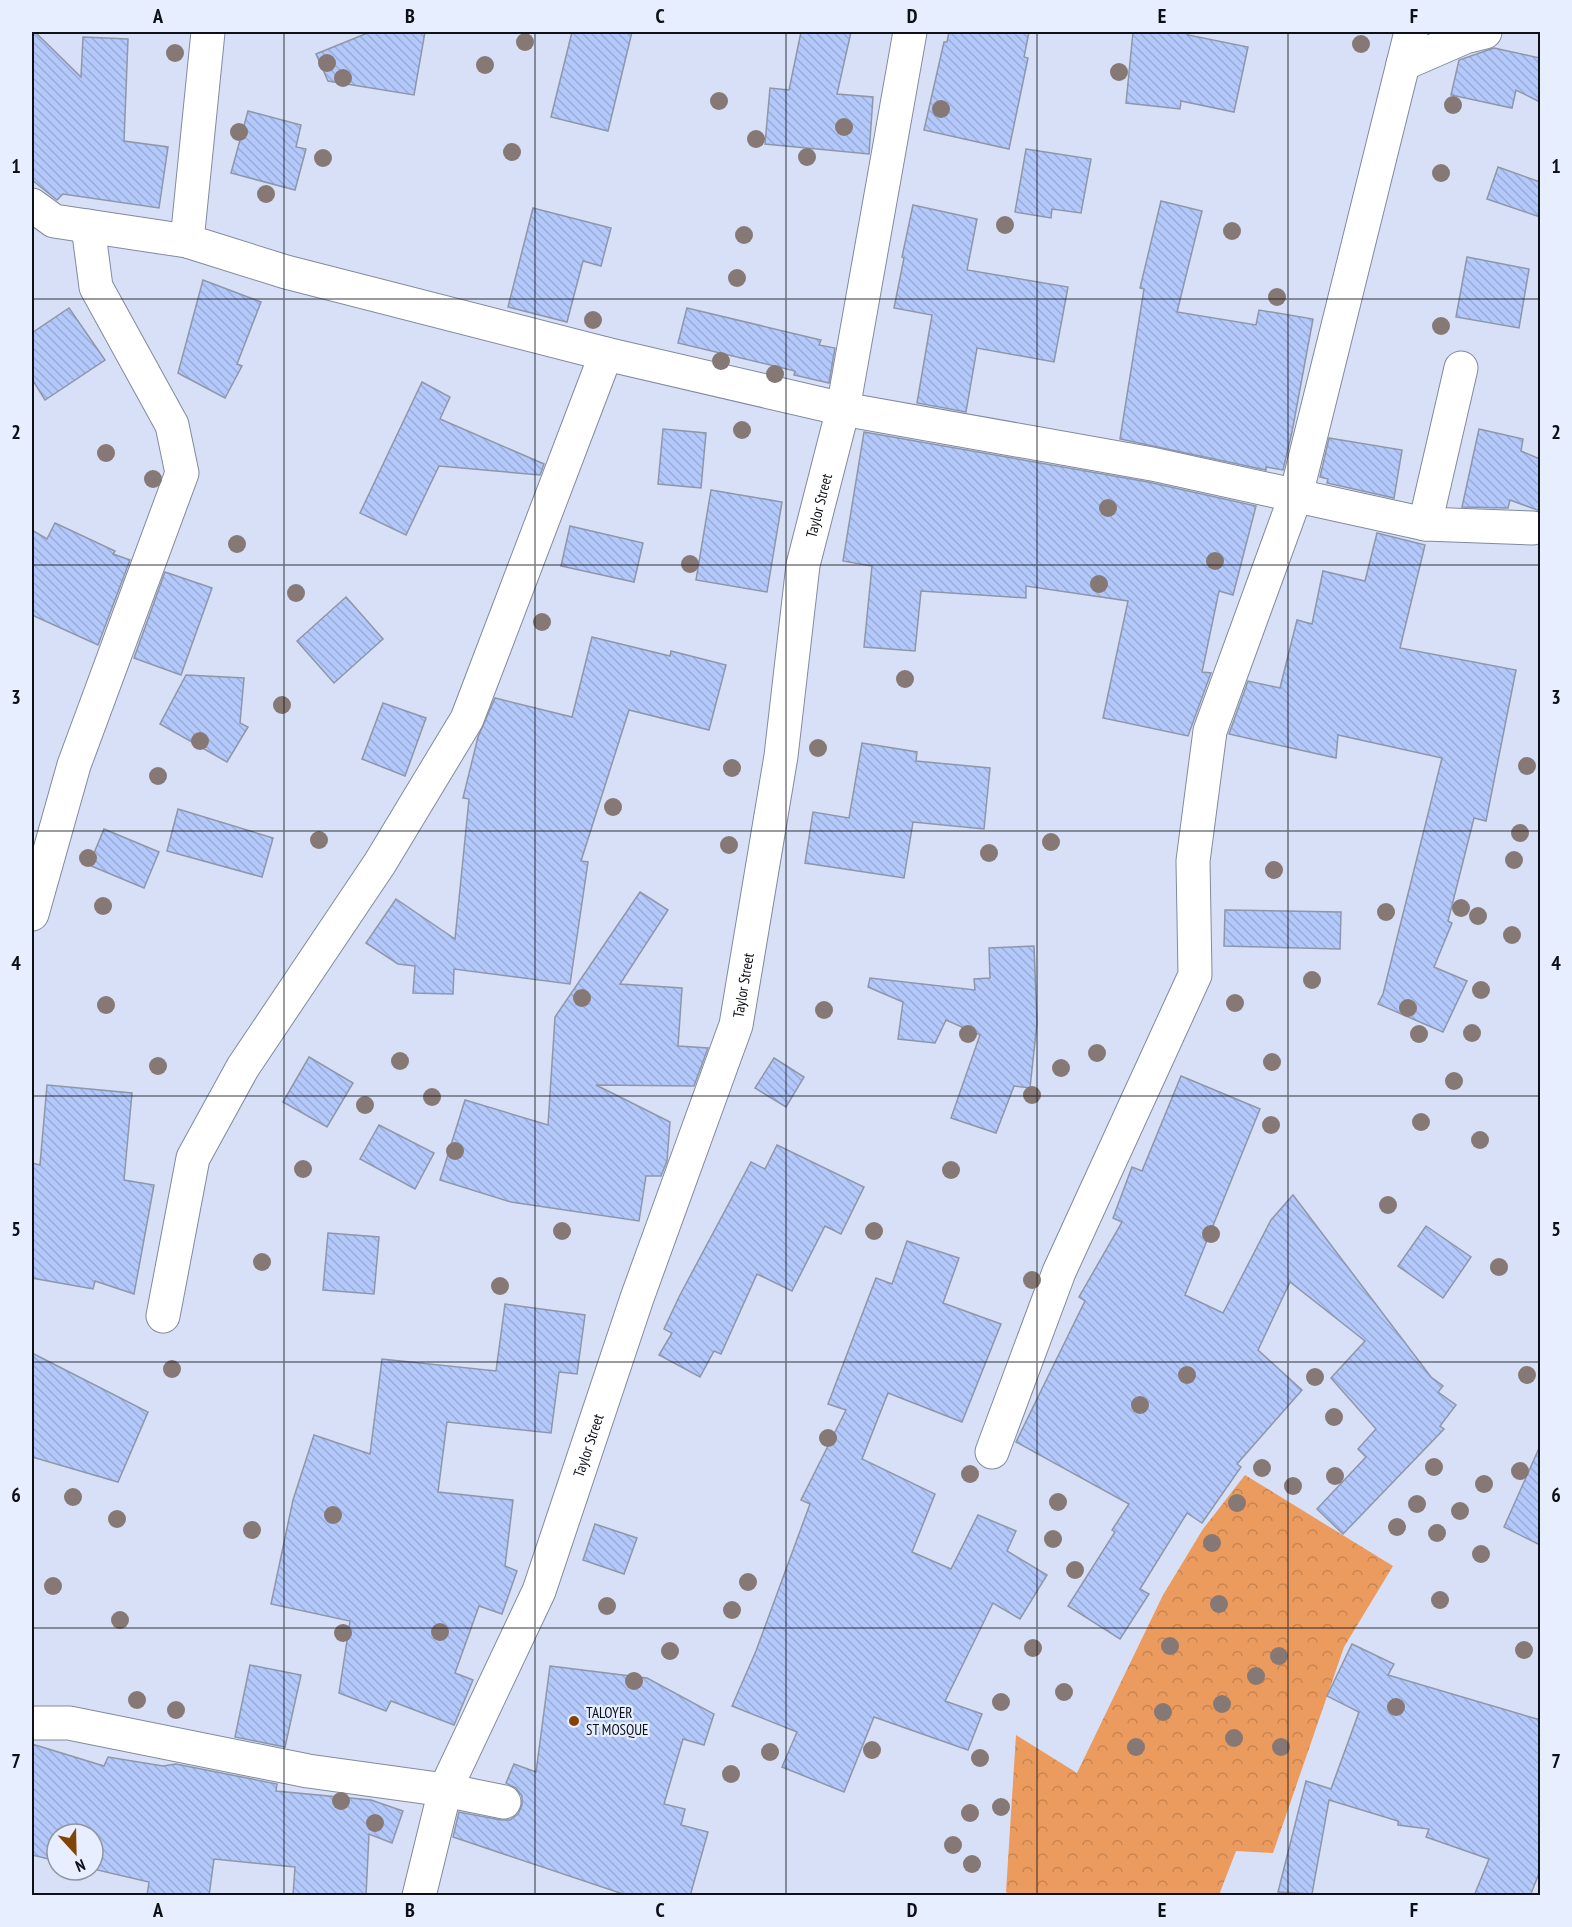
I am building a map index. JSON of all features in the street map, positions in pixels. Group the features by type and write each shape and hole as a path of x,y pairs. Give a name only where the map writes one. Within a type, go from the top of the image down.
{"street":[{"path":"187,241 208,32"},
{"name":"Taylor Street","path":"419,1896 445,1790 539,1591 637,1298 736,1025 781,756 802,566 843,409 910,32"},
{"path":"993,1452 1059,1272 1195,975 1193,861 1210,731 1296,495 1411,32"},
{"path":"1403,64 1465,37 1485,32"},
{"path":"32,205 54,221 187,241 286,272 606,354 843,409 1152,464 1425,524 1533,528"},
{"path":"32,914 74,765 182,473 172,425 96,287 88,226"},
{"path":"163,1316 193,1158 243,1067 380,863 467,719 606,354"},
{"path":"1425,524 1461,368"},
{"path":"32,1723 69,1723 308,1771 445,1790 504,1802"}],"green space":[{"path":"1245,1475 1393,1566 1344,1647 1273,1853 1236,1851 1219,1895 1015,1896 1006,1892 1016,1735 1077,1773 1163,1595 1203,1529"}],"building":[{"path":"32,32 35,32 81,77 83,37 128,39 124,141 168,147 159,208 63,194 57,200 32,180"},
{"path":"370,32 425,32 414,95 328,81 316,54"},
{"path":"572,32 632,32 608,131 551,117"},
{"path":"801,32 851,32 837,94 873,97 869,154 765,144 770,88 789,90"},
{"path":"949,32 1029,32 1024,57 1028,58 1009,149 924,130 944,42 947,42"},
{"path":"1133,32 1189,32 1188,35 1248,47 1234,112 1181,101 1180,109 1126,103"},
{"path":"1494,48 1540,58 1540,102 1516,90 1512,108 1451,95 1459,60"},
{"path":"248,111 301,125 296,147 306,149 295,190 231,173"},
{"path":"1026,149 1091,159 1081,213 1052,209 1051,218 1015,212"},
{"path":"1498,167 1540,182 1540,217 1487,199"},
{"path":"1161,201 1202,211 1177,312 1256,325 1259,310 1313,319 1283,470 1266,467 1266,470 1120,439 1144,289 1140,288"},
{"path":"913,205 977,219 967,270 1068,287 1054,362 977,348 966,412 917,403 932,315 894,308"},
{"path":"533,208 611,228 601,266 583,261 567,322 508,307"},
{"path":"1467,257 1529,269 1519,328 1456,317"},
{"path":"203,280 261,302 237,364 242,366 225,398 178,373"},
{"path":"69,308 105,360 45,400 32,379 32,333"},
{"path":"687,308 821,340 819,345 835,348 829,383 794,375 795,371 678,343"},
{"path":"422,382 450,397 440,419 544,464 540,475 439,466 406,535 360,513"},
{"path":"663,429 706,433 701,488 658,484"},
{"path":"1479,429 1523,439 1521,451 1540,459 1540,511 1510,500 1508,508 1462,507"},
{"path":"864,432 1148,482 1256,506 1233,595 1219,591 1202,672 1211,673 1188,736 1103,718 1128,601 1026,586 1026,598 921,591 915,651 864,647 872,566 843,561"},
{"path":"1329,438 1402,450 1394,498 1327,483 1328,479 1320,477"},
{"path":"711,490 782,502 767,592 696,580"},
{"path":"55,523 115,551 113,554 130,560 98,645 32,615 32,530 47,539"},
{"path":"570,526 643,543 634,582 561,566"},
{"path":"1377,533 1425,545 1400,648 1516,670 1486,821 1474,818 1448,921 1452,923 1434,967 1467,981 1443,1032 1378,1004 1383,994 1442,758 1338,735 1336,758 1229,734 1248,681 1280,688 1297,620 1312,624 1323,571 1365,581"},
{"path":"165,572 212,588 181,675 134,658"},
{"path":"346,597 383,639 334,683 297,641"},
{"path":"592,637 670,656 671,651 726,665 709,730 629,710 581,861 588,862 570,984 454,969 453,994 413,993 415,966 398,964 366,943 396,899 455,939 469,799 463,798 478,737 495,698 572,717"},
{"path":"186,675 244,678 240,723 248,727 227,762 160,724"},
{"path":"383,703 426,718 405,776 362,759"},
{"path":"862,743 917,752 916,761 990,768 984,829 913,822 904,878 805,863 813,812 849,818"},
{"path":"178,809 273,838 262,877 167,851"},
{"path":"104,829 159,852 144,888 89,865"},
{"path":"640,892 668,910 620,984 682,988 678,1046 708,1048 694,1086 596,1085 670,1122 667,1161 661,1176 646,1176 639,1221 511,1202 440,1180 465,1100 548,1125 555,1017"},
{"path":"1225,910 1341,912 1340,949 1224,946"},
{"path":"1034,946 1037,1023 1030,1088 1014,1086 996,1133 951,1118 980,1035 946,1020 935,1043 898,1039 903,1002 868,987 870,978 975,990 974,979 990,978 989,948"},
{"path":"309,1057 353,1083 327,1127 283,1102"},
{"path":"774,1058 804,1077 786,1107 755,1088"},
{"path":"1181,1076 1260,1109 1185,1295 1223,1313 1271,1220 1293,1195 1431,1377 1443,1386 1438,1392 1456,1405 1440,1426 1444,1429 1343,1534 1317,1509 1366,1457 1358,1449 1376,1429 1331,1378 1365,1341 1290,1282 1258,1350 1302,1390 1237,1464 1241,1467 1202,1523 1187,1513 1140,1589 1149,1594 1120,1639 1068,1606 1115,1532 1112,1530 1129,1504 1016,1442 1085,1301 1079,1297 1122,1222 1113,1218 1132,1167 1142,1171"},
{"path":"47,1085 132,1093 124,1180 154,1185 134,1294 95,1281 93,1289 32,1278 32,1163 40,1165"},
{"path":"379,1125 434,1153 415,1189 360,1159"},
{"path":"777,1145 864,1187 841,1234 825,1226 792,1291 757,1274 721,1354 714,1351 700,1377 659,1355 672,1333 664,1329 751,1162 765,1169"},
{"path":"1426,1226 1471,1257 1443,1298 1398,1266"},
{"path":"328,1233 379,1237 374,1294 323,1290"},
{"path":"907,1241 959,1258 943,1303 1001,1324 962,1422 888,1393 862,1459 935,1494 912,1552 951,1569 978,1515 1016,1531 1007,1551 1047,1575 1020,1619 993,1603 945,1701 982,1714 968,1750 874,1717 844,1792 782,1767 797,1732 732,1706 756,1651 810,1504 801,1500 846,1410 828,1404 876,1278 892,1284"},
{"path":"505,1304 585,1315 577,1374 559,1372 551,1433 447,1422 438,1492 513,1500 505,1566 517,1571 502,1614 479,1606 455,1673 473,1680 454,1725 391,1701 386,1711 339,1693 350,1621 271,1604 293,1500 314,1435 370,1454 382,1359 496,1371"},
{"path":"32,1353 148,1412 118,1482 32,1457"},
{"path":"1540,1446 1540,1545 1504,1527"},
{"path":"595,1524 637,1538 624,1574 583,1560"},
{"path":"1352,1644 1394,1664 1388,1675 1537,1719 1540,1722 1540,1871 1530,1896 1474,1896 1489,1859 1426,1837 1429,1829 1398,1825 1398,1821 1329,1800 1312,1894 1278,1892 1306,1781 1331,1789 1359,1712 1327,1696"},
{"path":"250,1665 301,1675 285,1747 235,1737"},
{"path":"550,1666 647,1678 714,1714 704,1745 683,1739 664,1804 685,1809 681,1825 708,1832 690,1896 629,1896 453,1837 459,1812 501,1820 510,1820 518,1814 522,1805 522,1796 516,1788 506,1783 514,1764 536,1772"},
{"path":"32,1744 104,1766 108,1757 163,1766 176,1764 277,1784 276,1791 371,1800 403,1811 392,1843 369,1834 366,1896 293,1896 295,1867 214,1859 209,1896 147,1896 149,1882 105,1872 105,1822 45,1822 45,1858 32,1855"}],"place":[{"name":"TALOYER ST MOSQUE","path":"574,1721"}]}
